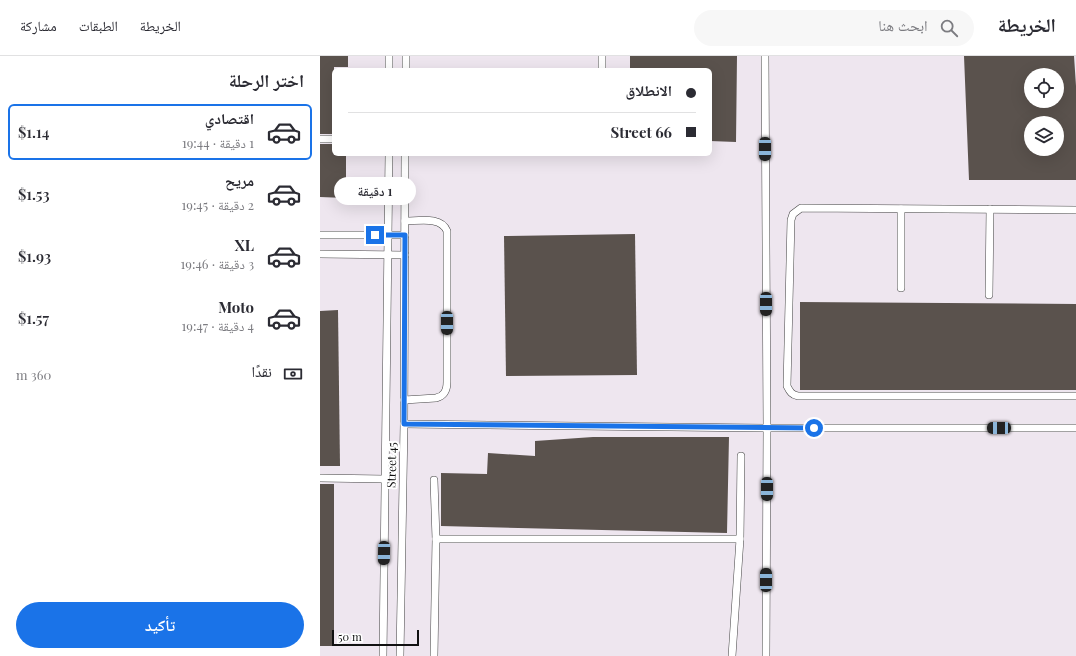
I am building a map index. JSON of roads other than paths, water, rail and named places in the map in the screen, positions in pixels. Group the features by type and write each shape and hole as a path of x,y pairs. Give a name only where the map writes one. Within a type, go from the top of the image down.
{"lane":[{"path":"389,56 389,68"},
{"path":"406,56 406,68"},
{"path":"602,56 602,68"},
{"path":"765,56 767,428 766,656"},
{"path":"320,139 332,139"},
{"name":"Street 45","path":"383,656 389,156"},
{"name":"Street 45","path":"400,656 404,424 405,156"},
{"path":"1076,210 801,208 793,214 791,220 787,386 789,391 798,396 1076,396"},
{"path":"901,209 901,288"},
{"path":"989,295 990,209"},
{"path":"404,400 440,397 446,391 447,382 447,231 439,221 405,221"},
{"path":"320,235 405,235"},
{"path":"320,254 405,255"},
{"path":"404,424 767,428 1076,428"},
{"path":"732,656 740,539 740,456"},
{"path":"320,478 385,479"},
{"path":"434,480 436,539 434,656"},
{"path":"436,539 740,539"}]}
